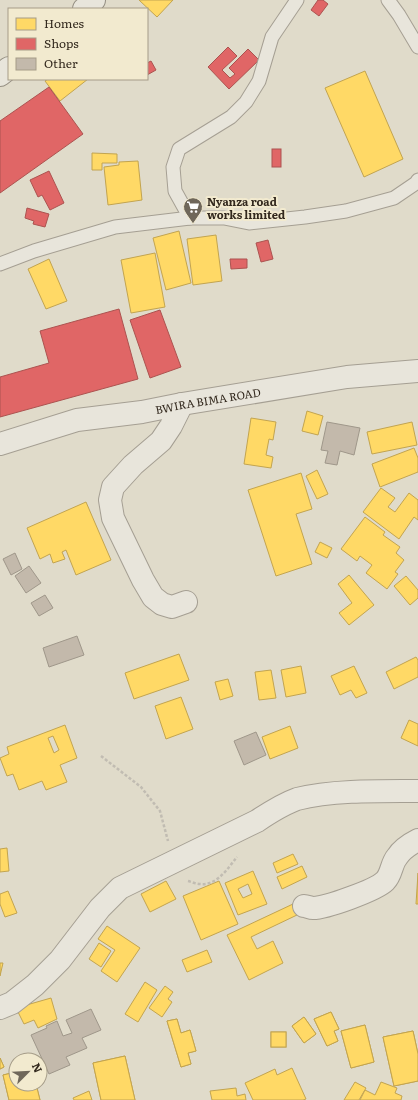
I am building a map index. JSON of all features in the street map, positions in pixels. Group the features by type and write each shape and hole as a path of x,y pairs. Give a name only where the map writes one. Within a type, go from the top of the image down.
{"street":[{"path":"85,8 94,0"},
{"path":"0,75 8,69"},
{"name":"BWIRA BIMA ROAD","path":"0,444 77,420 142,412 347,377 418,371"},
{"path":"182,404 171,426 161,441 133,465 113,487 110,500 113,518 143,580 153,597 162,604 172,607 186,602"},
{"path":"0,1008 12,1003 40,980 60,960 100,908 120,888 257,822 276,809 297,800 332,793 418,791"},
{"path":"304,906 313,908 336,902 376,888 385,881 392,872 396,857 408,845 418,840"}],"lane":[{"path":"190,218 174,191 173,167 179,149 231,117 246,102 259,81 272,37 297,0"},
{"path":"388,0 399,15 418,47"},
{"path":"0,264 34,251 115,227 190,218 224,218 249,223 285,220 346,211 394,198 418,180"}],"path":[{"path":"101,756 142,787 160,811 166,839 174,847 190,854"}],"building: Homes":[{"path":"139,0 173,0 157,17"},
{"path":"365,71 403,159 364,177 325,88"},
{"path":"46,80 87,80 60,101 45,81"},
{"path":"92,153 117,154 117,163 102,163 102,170 92,170"},
{"path":"138,161 142,200 108,205 104,167 119,165 119,162"},
{"path":"179,231 191,283 166,290 153,238"},
{"path":"216,235 222,281 193,285 187,239"},
{"path":"155,253 165,307 131,313 121,260"},
{"path":"49,259 67,301 46,309 28,269"},
{"path":"307,411 323,416 318,435 302,431"},
{"path":"251,418 276,422 273,440 269,439 266,455 273,457 271,468 244,464"},
{"path":"412,422 417,445 372,454 367,432"},
{"path":"414,448 418,458 418,472 380,487 372,464"},
{"path":"317,470 328,494 317,499 306,476"},
{"path":"301,473 312,509 296,514 312,564 276,576 248,490"},
{"path":"381,488 395,498 388,507 395,512 409,493 418,500 418,520 414,517 399,539 363,512"},
{"path":"86,502 111,560 76,575 66,550 62,552 65,559 53,563 50,554 40,559 27,528"},
{"path":"365,517 385,532 383,535 400,547 396,553 404,560 395,572 398,574 387,589 366,573 372,565 360,556 357,561 341,549"},
{"path":"320,542 332,548 327,558 315,552"},
{"path":"349,575 374,605 349,625 339,613 352,603 338,584"},
{"path":"406,576 418,590 418,598 410,605 394,586"},
{"path":"179,654 189,680 134,699 125,673"},
{"path":"416,657 418,660 418,677 394,689 386,672"},
{"path":"301,666 306,693 286,697 281,670"},
{"path":"354,666 367,693 356,698 351,690 340,695 331,676"},
{"path":"271,670 276,698 259,700 255,672"},
{"path":"228,679 233,696 220,700 215,682"},
{"path":"181,697 193,729 166,739 155,706"},
{"path":"409,720 418,724 418,746 401,738"},
{"path":"65,725 77,758 60,765 67,782 46,790 42,781 19,790 13,774 7,776 0,758 9,754 7,747","holes":["53,736 59,750 54,753 48,738"]},
{"path":"290,726 298,748 270,759 262,737"},
{"path":"7,848 9,871 0,872 0,849"},
{"path":"293,854 298,864 277,873 273,863"},
{"path":"302,866 307,877 282,889 277,877"},
{"path":"253,871 267,904 238,915 225,883","holes":["248,884 252,894 243,898 238,889"]},
{"path":"418,873 418,904 416,904"},
{"path":"166,881 176,899 150,912 141,894"},
{"path":"219,881 238,924 201,940 183,896"},
{"path":"8,891 17,913 5,917 0,904 0,894"},
{"path":"293,904 297,915 251,937 257,949 273,941 283,963 249,980 227,935"},
{"path":"107,926 140,948 117,982 101,971 115,950 98,939"},
{"path":"99,943 111,951 101,967 89,959"},
{"path":"207,950 212,962 187,972 182,960"},
{"path":"0,963 3,963 0,976"},
{"path":"145,982 157,990 138,1022 125,1014"},
{"path":"165,986 173,992 168,999 172,1002 162,1017 149,1008"},
{"path":"51,998 57,1019 38,1028 34,1020 24,1024 16,1008"},
{"path":"331,1012 339,1029 334,1031 338,1041 327,1046 314,1019"},
{"path":"331,1012 339,1029 334,1031 338,1041 327,1046 314,1019"},
{"path":"304,1017 316,1034 304,1043 292,1026"},
{"path":"304,1017 316,1034 304,1043 292,1026"},
{"path":"177,1019 181,1033 190,1030 196,1051 188,1053 191,1064 181,1067 167,1021"},
{"path":"177,1019 181,1033 190,1030 196,1051 188,1053 191,1064 181,1067 167,1021"},
{"path":"365,1025 374,1062 351,1068 341,1031"},
{"path":"365,1025 374,1062 351,1068 341,1031"},
{"path":"413,1031 418,1054 418,1081 394,1086 383,1037"},
{"path":"413,1031 418,1054 418,1081 394,1086 383,1037"},
{"path":"271,1032 286,1032 286,1047 271,1047"},
{"path":"271,1032 286,1032 286,1047 271,1047"},
{"path":"125,1056 135,1100 101,1100 93,1063"},
{"path":"125,1056 135,1100 101,1100 93,1063"},
{"path":"0,1058 4,1067 0,1069"},
{"path":"0,1058 4,1067 0,1069"},
{"path":"292,1068 306,1099 253,1100 245,1083 275,1069 277,1075"},
{"path":"8,1074 8,1092 38,1092 40,1100 9,1100 3,1075"},
{"path":"8,1074 8,1092 38,1092 40,1100 9,1100 3,1075"},
{"path":"355,1082 366,1088 359,1100 344,1100"},
{"path":"381,1082 397,1088 395,1093 402,1096 401,1100 360,1100 365,1090 375,1095"},
{"path":"236,1088 237,1096 245,1094 246,1100 212,1100 210,1091"},
{"path":"89,1091 92,1100 74,1100 73,1098"}],"building: Shops":[{"path":"318,0 323,0 328,4 319,16 311,10"},
{"path":"228,47 237,56 222,70 230,78 235,74 229,68 248,49 259,60 229,89 208,67"},
{"path":"151,61 156,70 148,74 148,62"},
{"path":"49,87 83,134 0,193 0,121"},
{"path":"272,149 281,149 281,167 272,167"},
{"path":"49,171 64,203 50,210 42,195 38,197 30,180"},
{"path":"27,208 49,214 45,227 33,224 34,221 25,218"},
{"path":"268,240 273,259 261,262 256,243"},
{"path":"230,259 247,259 247,268 231,269"},
{"path":"119,309 138,379 0,417 0,377 49,363 40,331"},
{"path":"160,310 181,367 150,378 130,320"}],"building: Other":[{"path":"327,422 360,428 354,455 340,451 337,465 325,463 328,451 321,450"},
{"path":"15,553 22,569 11,575 3,559"},
{"path":"29,566 41,583 26,593 15,576"},
{"path":"45,595 53,608 39,616 31,603"},
{"path":"77,636 84,655 49,667 43,648"},
{"path":"256,732 266,755 244,765 234,741"},
{"path":"91,1009 101,1030 82,1038 87,1048 66,1057 70,1065 49,1074 48,1052 39,1052 31,1035 47,1028 46,1026 57,1021 63,1036 72,1033 66,1020"}],"place":[{"name":"Nyanza road works limited","path":"193,224"}]}
